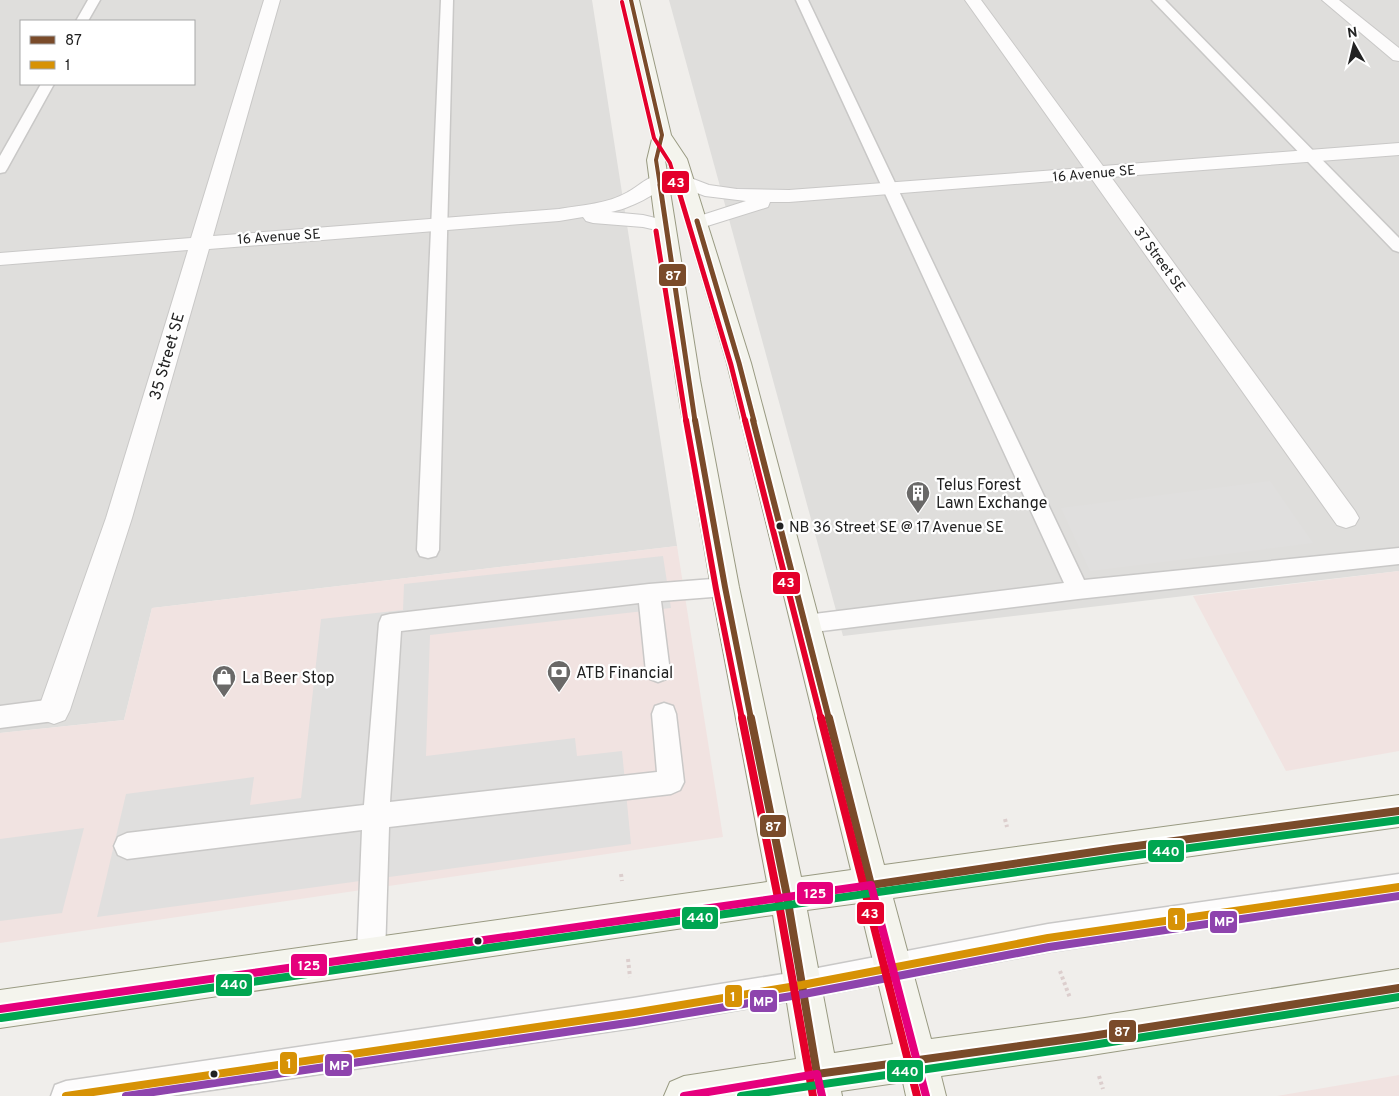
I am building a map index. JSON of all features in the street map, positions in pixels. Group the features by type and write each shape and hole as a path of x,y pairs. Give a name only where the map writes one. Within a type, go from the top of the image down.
{"main road":[{"path":"631,0 662,135 656,160 698,223 739,363 926,1096"},
{"path":"671,181 665,226 688,380 725,587 787,896 819,1085"},
{"path":"0,1009 1114,849 1399,811"},
{"path":"684,1096 819,1085 916,1060 1085,1038 1399,988"}],"street":[{"name":"35 Street SE","path":"54,710 119,518 272,0"},
{"name":"37 Street SE","path":"973,0 1346,518"},
{"path":"1330,0 1399,56"},
{"name":"16 Avenue SE","path":"0,259 558,215 614,206 671,181 705,190 738,195 789,196 1399,149"},
{"name":"16 Avenue SE","path":"698,223 745,207 789,196"},
{"name":"16 Avenue SE","path":"558,215 626,219 665,226"}],"lane":[{"path":"83,20 94,0"},
{"path":"428,550 447,0"},
{"path":"802,0 1078,590"},
{"path":"1158,0 1399,247"},
{"path":"0,169 46,85"},
{"path":"806,624 1078,590 1399,556"},
{"path":"371,955 376,816 390,623 725,587"},
{"path":"648,594 658,672"},
{"path":"0,717 54,710"},
{"path":"127,846 671,782 664,714"},
{"path":"66,1096 633,1013 802,985 1048,938 1399,887"}],"path":[{"path":"628,954 630,983"},
{"path":"1058,966 1072,1003"},
{"path":"1099,1076 1104,1089"}],"shaded area":[{"path":"0,0 592,0 677,546 152,608 124,720 0,733"},
{"path":"669,0 1399,0 1399,571 843,636"},
{"path":"1270,481 1313,543 1090,571 1061,508"},
{"path":"677,546 723,837 0,943 0,733 124,720 152,608"},
{"path":"663,556 671,608 430,635 426,756 575,738 577,756 622,751 631,844 97,917 126,794 254,777 250,805 301,798 321,619 403,610 404,584"},
{"path":"1399,571 1399,751 1286,771 1193,596"},
{"path":"84,828 62,913 0,921 0,839"},
{"path":"1399,1075 1399,1096 1277,1096"}],"transit line":[{"name":"87","path":"631,0 662,135 656,160 688,380 725,587 787,896 817,1074 1085,1037 1399,988"},
{"name":"43","path":"622,2 654,138 670,163 731,365 917,1096"},
{"name":"87","path":"697,221 739,363 871,885 1114,849 1399,811"},
{"name":"43","path":"656,231 679,382 716,589 778,898 813,1096"},
{"name":"440","path":"1,1018 1115,858 1399,820"},
{"name":"125","path":"0,1009 871,885 926,1096"},
{"name":"1","path":"66,1096 633,1013 802,985 1048,938 1399,887"},
{"name":"MP","path":"126,1096 634,1022 804,994 1049,947 1399,896"},
{"name":"440","path":"741,1096 1086,1046 1399,997"},
{"name":"125","path":"684,1096 817,1074 822,1096"}],"place":[{"name":"Telus Forest Lawn Exchange","path":"918,514"},
{"name":"NB 36 Street SE @ 17 Avenue SE","path":"780,526"},
{"name":"ATB Financial","path":"559,693"},
{"name":"La Beer Stop","path":"224,698"}]}
